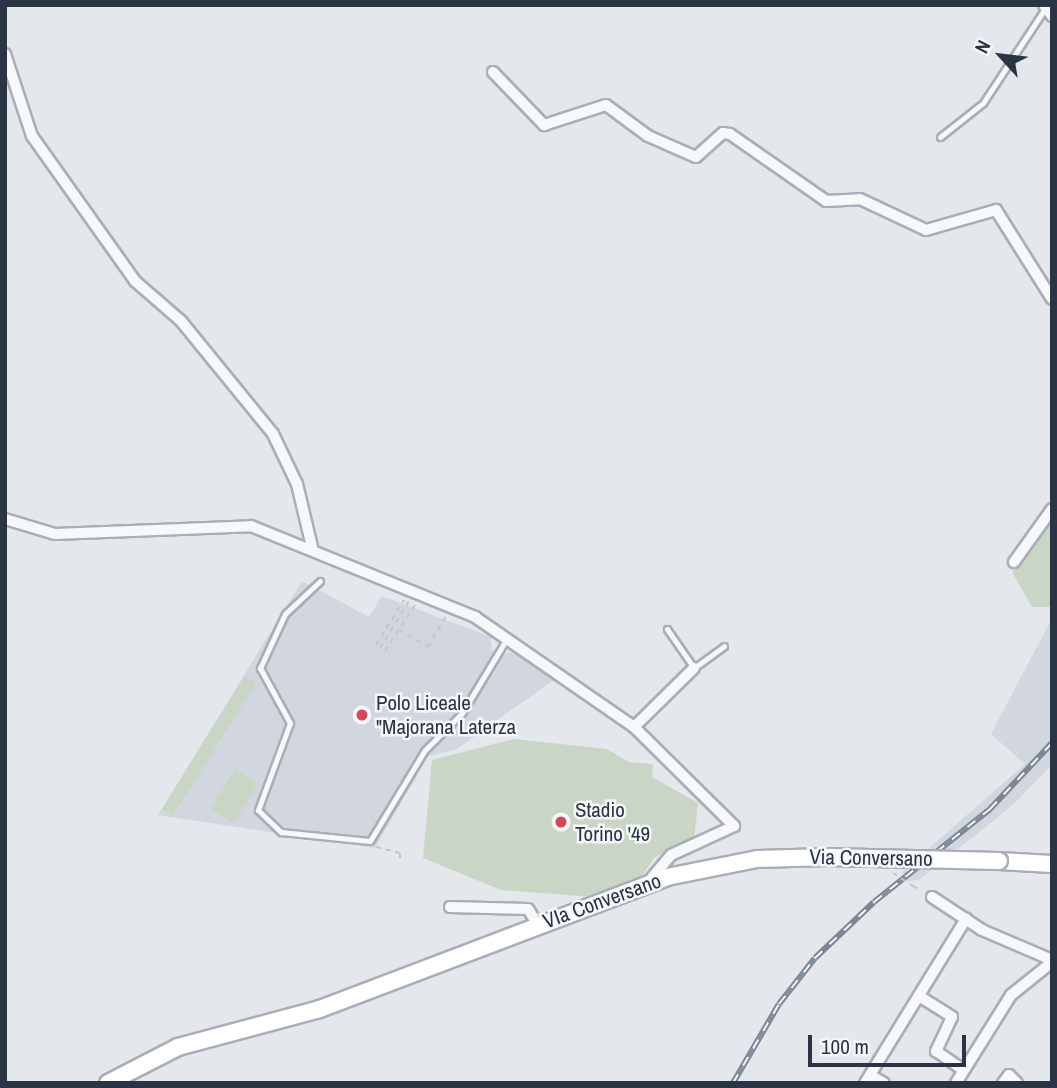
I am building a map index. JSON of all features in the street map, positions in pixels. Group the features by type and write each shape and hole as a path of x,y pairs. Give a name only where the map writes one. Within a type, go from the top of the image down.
{"main road":[{"name":"Via Conversano","path":"691,871 757,859 828,857 1052,864"},
{"name":"VIa Conversano","path":"107,1083 177,1047 320,1009 538,925 691,871"}],"street":[{"path":"5,54 32,136 135,281 181,321 273,434 298,484 312,547"},
{"path":"493,72 544,125 606,105 648,136 696,157 723,133 730,134 825,201 860,199 926,230 996,210 1052,299"},
{"path":"1014,562 1052,509"},
{"path":"5,519 55,534 241,525 312,547 475,617 634,727 734,826 671,855 646,885"},
{"path":"634,727 694,668"},
{"path":"932,897 966,919 1052,961 1011,995 956,1083"},
{"path":"450,908 528,909 538,925"},
{"path":"884,1083 868,1079 966,919"},
{"path":"919,996 952,1017 936,1051 963,1070"}],"lane":[{"path":"940,137 983,103 1047,10"},
{"path":"320,581 285,614 262,659 261,675 289,723 258,810 281,832 370,841 425,750 462,713 507,638"},
{"path":"667,629 694,668 724,646"}],"path":[{"path":"376,645 404,600"},
{"path":"380,648 409,601"},
{"path":"385,651 415,604"},
{"path":"399,630 428,647 447,615"},
{"path":"370,841 400,853 401,860"},
{"path":"893,873 914,886"}],"shaded area":[{"name":"Polo Liceale \"Majorana Laterza","path":"302,581 369,617 382,596 491,637 491,649 502,656 513,651 554,680 455,750 428,756 375,848 158,815"},
{"path":"1052,618 1052,765 1013,805 919,880 902,882 903,871 1025,764 991,734"}],"green space":[{"path":"1052,513 1052,607 1032,607 1012,572"},
{"path":"245,676 256,683 173,816 162,809"},
{"name":"Stadio Torino '49","path":"514,739 607,749 629,762 653,764 652,777 698,803 694,841 655,857 638,882 593,897 501,890 423,858 432,760"},
{"path":"235,769 258,783 234,823 211,809"}],"railway":[{"path":"733,1083 779,1004 815,958 874,902 990,809 1052,743"}],"place":[{"name":"Polo Liceale \"Majorana Laterza","path":"362,715"},
{"name":"Stadio Torino '49","path":"561,822"}]}
